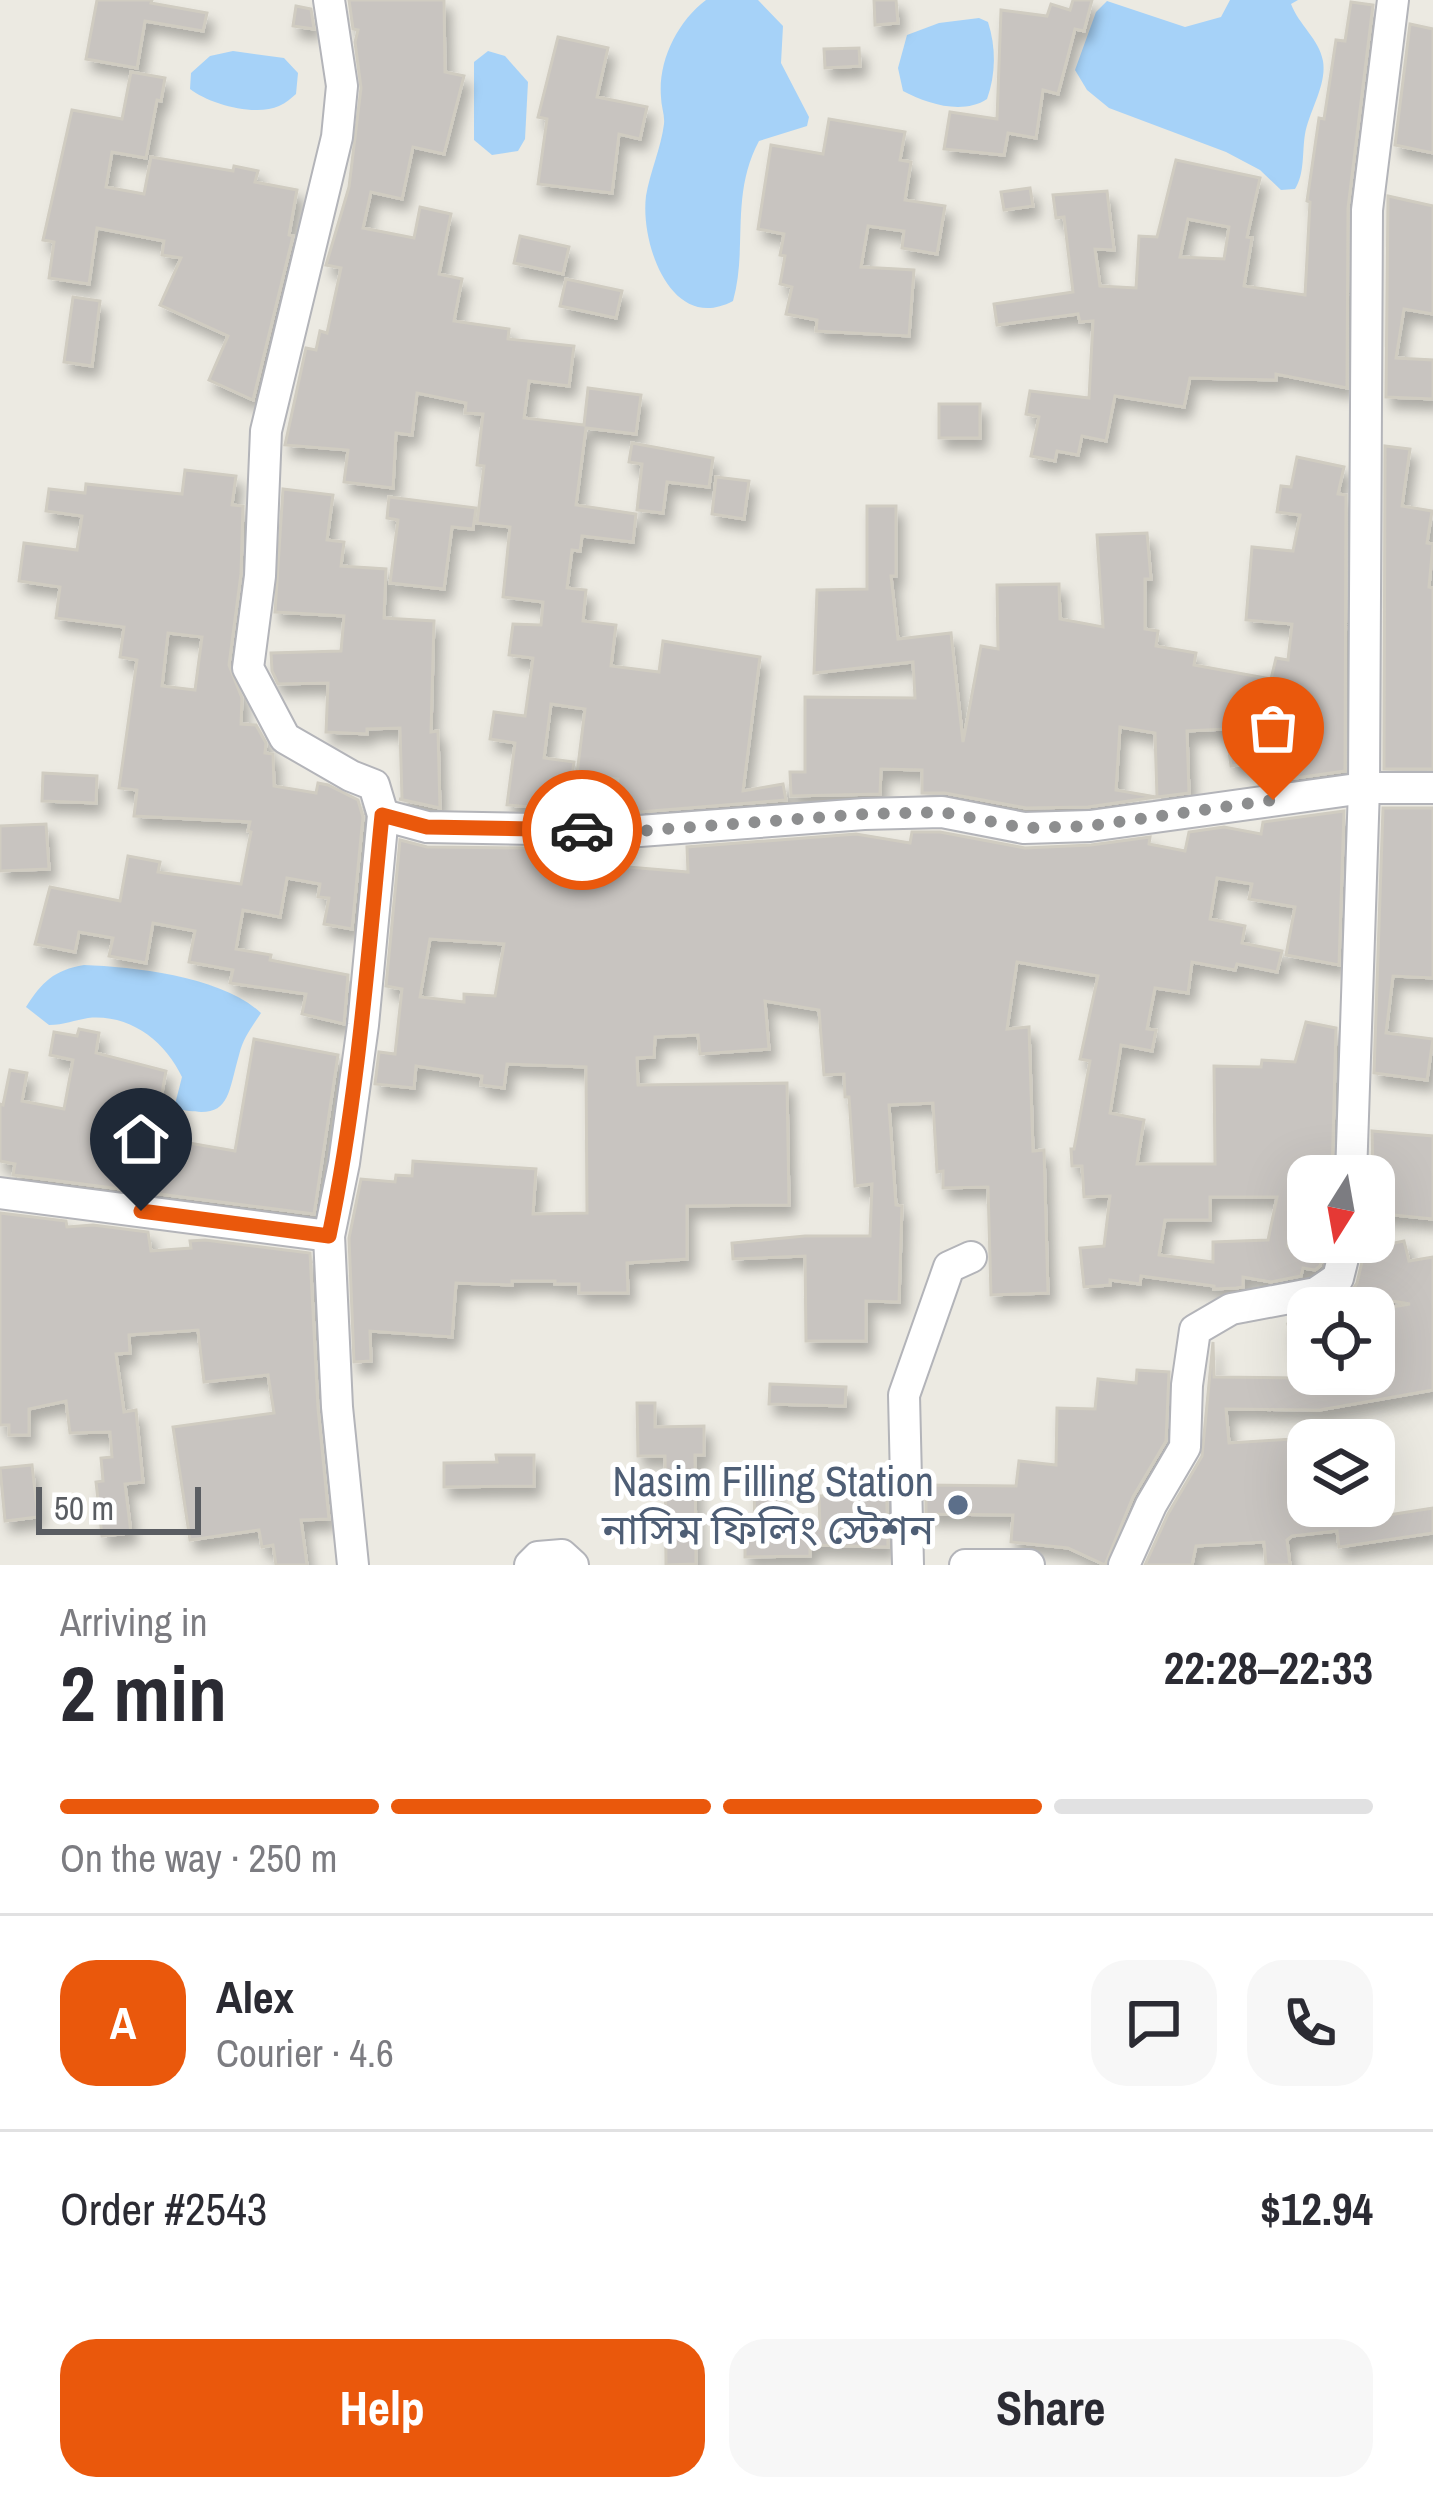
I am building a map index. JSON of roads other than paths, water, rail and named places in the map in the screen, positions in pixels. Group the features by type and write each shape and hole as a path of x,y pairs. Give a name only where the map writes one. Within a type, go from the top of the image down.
{"street":[{"path":"329,0 342,86 339,120 327,188 266,431 260,575 248,668 284,738 374,785 382,815 363,1025 329,1236 337,1407 352,1565"},
{"path":"1352,1155 1364,788 1367,210 1393,0"},
{"path":"382,815 427,827 640,831 942,812 1024,828 1090,826 1364,788 1433,788"},
{"path":"0,1192 329,1236"},
{"path":"908,1565 904,1395 950,1267 970,1257"},
{"path":"1124,1565 1185,1447 1195,1330 1231,1309 1316,1293 1338,1278 1342,1263"},
{"path":"530,1565 538,1557 562,1555 573,1565"},
{"path":"965,1565 1029,1565"}],"water":[{"path":"706,0 758,0 783,26 781,63 809,117 807,126 759,141 745,181 733,301 711,308 692,305 664,278 645,215 664,124 661,83 666,56 686,19"},
{"path":"1230,0 1298,0 1291,4 1321,53 1322,79 1307,125 1295,189 1281,190 1260,170 1226,152 1109,108 1087,90 1075,70 1096,12 1107,1 1185,27 1221,17"},
{"path":"979,18 988,22 994,51 987,99 967,106 945,106 903,91 898,68 907,35 939,23"},
{"path":"233,51 284,58 298,73 296,94 279,106 258,110 220,104 190,89 191,73 210,56"},
{"path":"488,51 505,56 528,82 525,139 518,151 492,155 474,140 474,62"},
{"path":"84,965 128,968 202,983 261,1013 243,1043 223,1104 206,1112 174,1108 182,1077 156,1041 132,1025 88,1018 49,1025 26,1007 50,978"}],"place":[{"name":"Nasim Filling Station নাসিম ফিলিং স্টেশন","path":"958,1505"}]}
